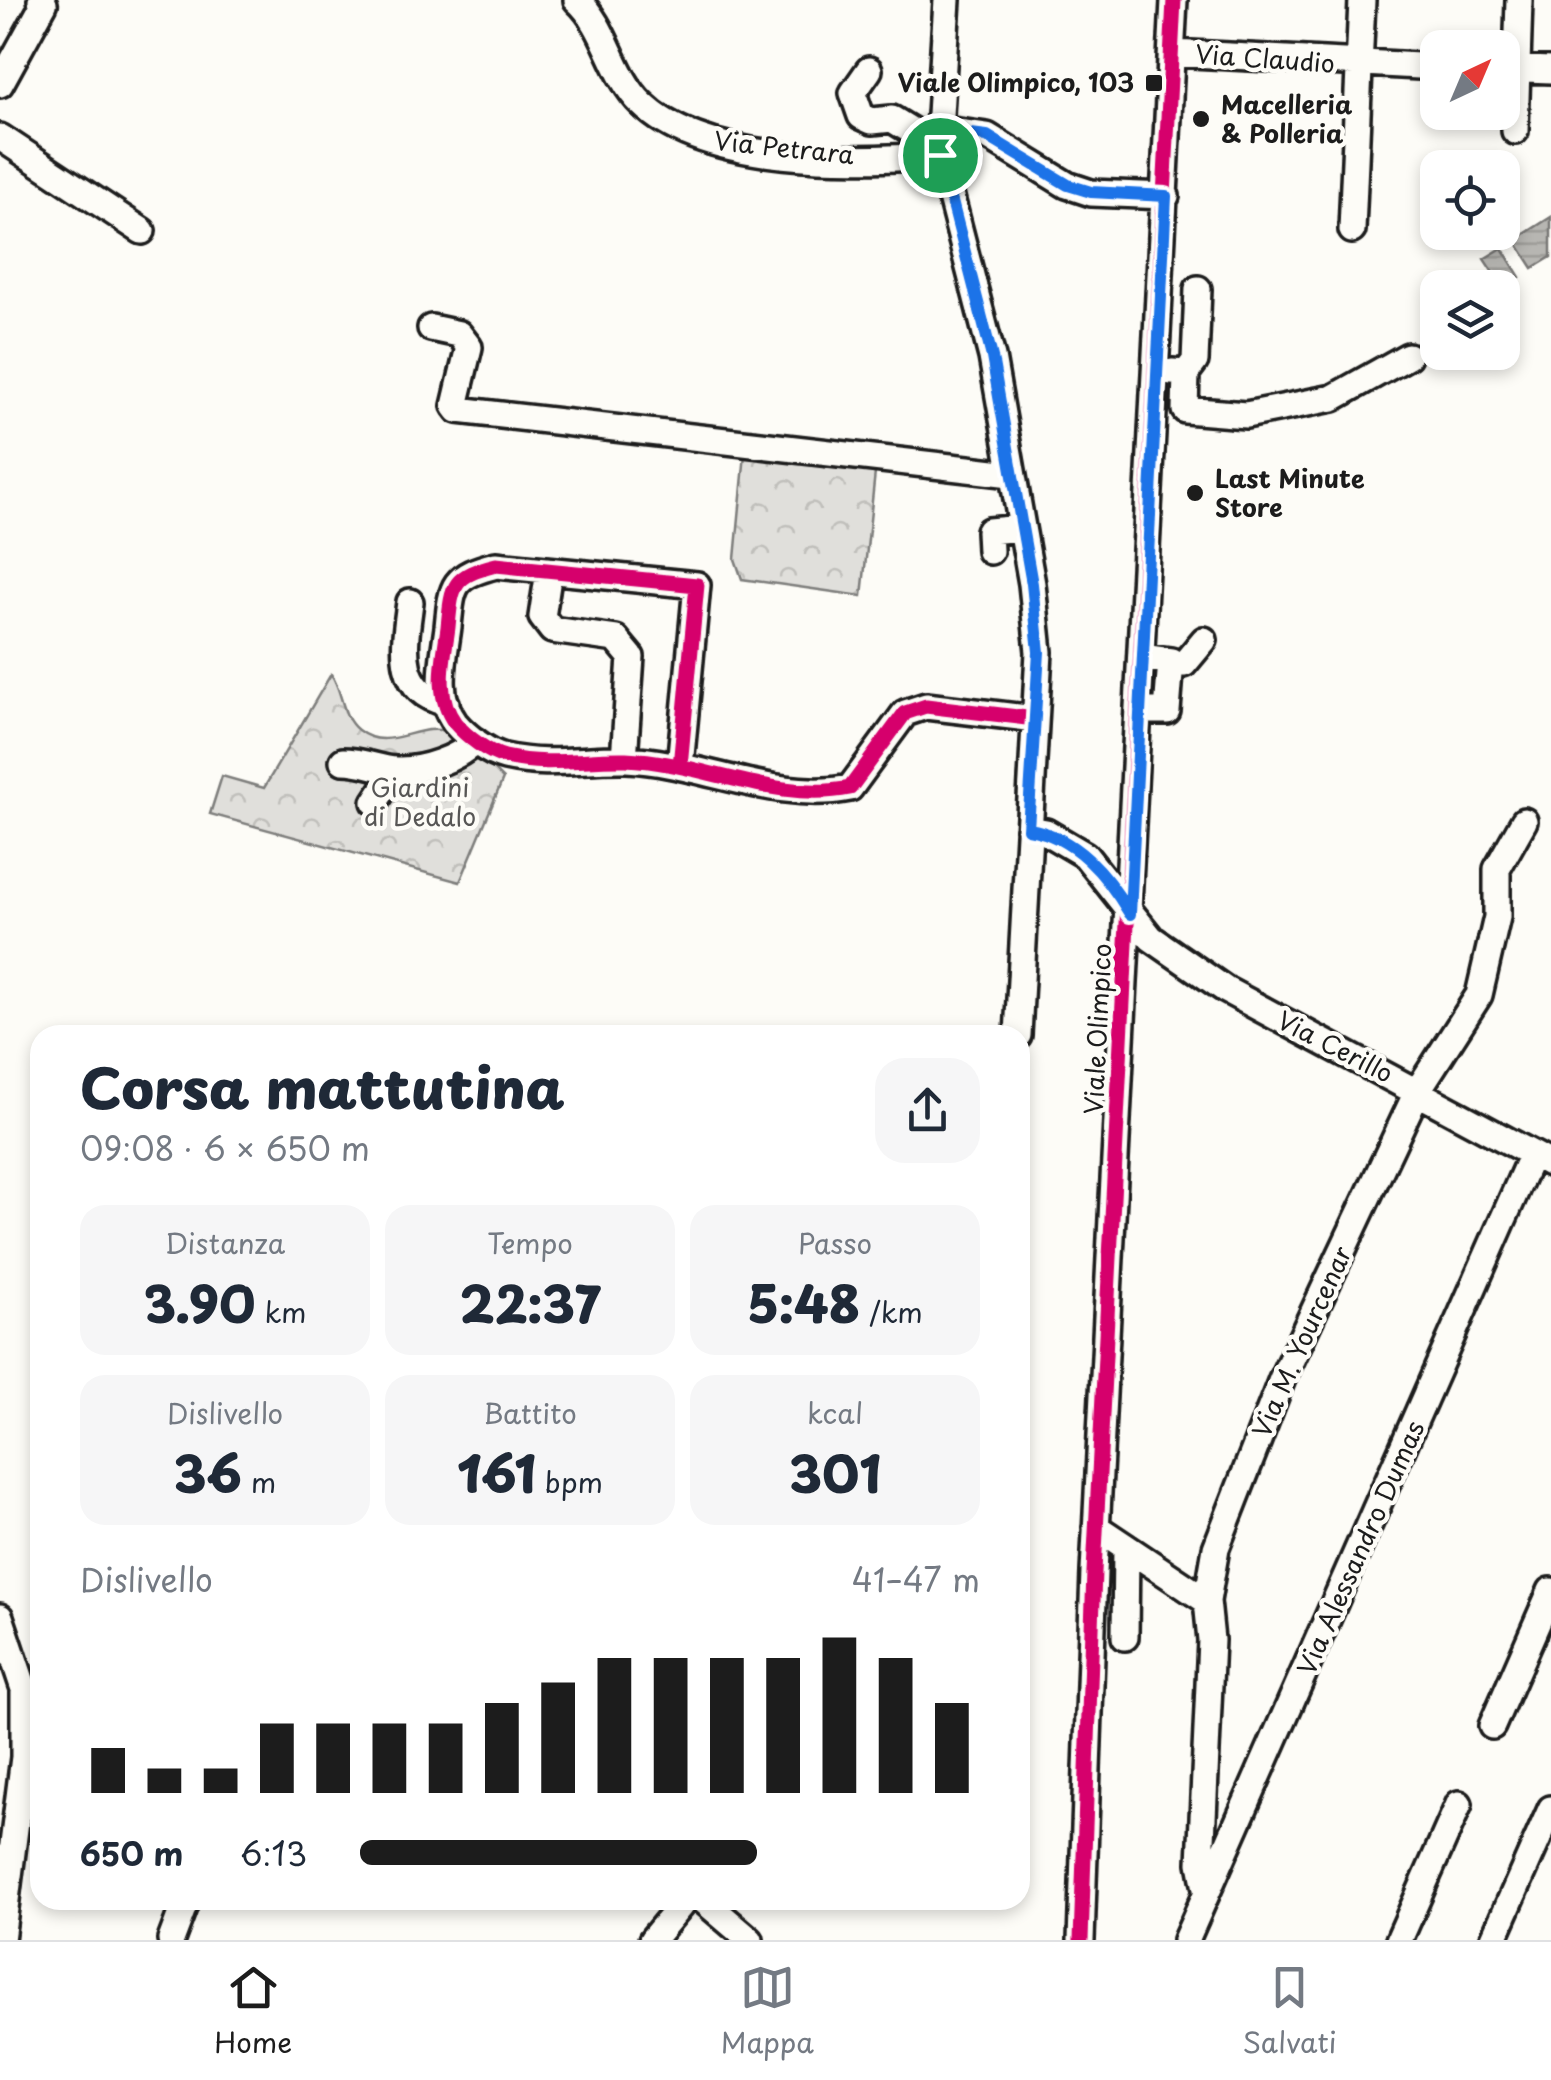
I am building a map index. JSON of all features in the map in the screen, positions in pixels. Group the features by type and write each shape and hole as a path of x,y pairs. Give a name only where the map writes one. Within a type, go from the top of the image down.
{"street":[{"path":"0,84 44,4 41,0"},
{"name":"Via Petrara","path":"577,0 619,77 644,107 694,136 726,147 895,159 939,144"},
{"path":"947,0 939,144 980,300 1022,528 1039,652 1018,1025"},
{"name":"Viale Olimpico","path":"1081,1940 1096,1528 1174,0"},
{"name":"Via Claudio","path":"1352,230 1362,0"},
{"path":"1515,30 1519,0"},
{"name":"Via Claudio","path":"1172,53 1420,67"},
{"path":"1520,69 1551,70"},
{"path":"869,70 853,93 861,116 872,121 892,118 939,144 987,136 1068,185 1091,192 1166,196"},
{"path":"0,136 142,231"},
{"path":"1198,288 1195,361 1186,373 1185,410 1246,415 1332,398 1408,356"},
{"path":"431,328 459,334 469,347 455,406 458,410 1012,474"},
{"path":"1156,372 1186,373"},
{"path":"990,552 989,531 1022,528"},
{"path":"680,766 697,585 496,565 467,572 452,589 441,689 455,722 475,741 500,756 560,766 624,759 820,794 850,788 904,713 926,706 1035,719"},
{"path":"548,571 542,617 552,630 616,639 631,656 624,759"},
{"path":"410,602 404,659 408,676 430,699 446,703"},
{"path":"1139,710 1167,712 1184,664 1204,640"},
{"path":"1141,657 1184,664"},
{"path":"343,761 367,760 396,770 453,761 475,741"},
{"path":"374,802 396,770"},
{"name":"Via M. Yourcenar","path":"1206,1888 1201,1863 1210,1640 1207,1601 1216,1548 1282,1379 1418,1090 1480,996 1497,916 1496,869 1524,820"},
{"name":"Via Cerillo","path":"1028,829 1046,832 1085,855 1151,938 1226,990 1542,1159"},
{"name":"Via Alessandro Dumas","path":"1186,1940 1206,1888 1542,1159"},
{"path":"1096,1528 1207,1601"},
{"path":"1125,1637 1126,1547"},
{"path":"1492,1726 1551,1591"},
{"path":"0,1617 24,1689 24,1757 1,1940"},
{"path":"1399,1940 1459,1804"},
{"path":"1493,1940 1551,1810"},
{"path":"171,1940 182,1910"},
{"path":"652,1940 677,1910"},
{"path":"715,1910 750,1940"}],"green space":[{"path":"746,443 876,463 862,596 742,579 735,559"},
{"name":"Giardini di Dedalo","path":"331,674 352,725 369,737 392,738 426,730 449,732 471,747 503,779 460,882 210,814 222,776 264,788"}],"shaded area":[{"path":"1551,217 1551,257 1533,268 1520,248 1520,237"},
{"path":"1503,250 1516,270 1491,270 1484,259"}],"cycle path":[{"path":"1081,1940 1094,1572 1174,0"},
{"path":"680,766 697,585 496,565 471,573 457,584 443,664 444,701 465,733 505,757 654,762 767,786 822,791 850,788 905,713 926,706 1035,719"}],"place":[{"name":"Viale Olimpico, 103","path":"1154,83"},
{"name":"Macelleria & Polleria","path":"1201,119"},
{"name":"Last Minute Store","path":"1195,493"}],"route":[{"path":"938,130 968,132 1003,143 1068,185 1091,192 1166,196 1130,914 1085,855 1046,832 1028,829 1039,652 1032,584 992,357 940,155 938,130"}]}
